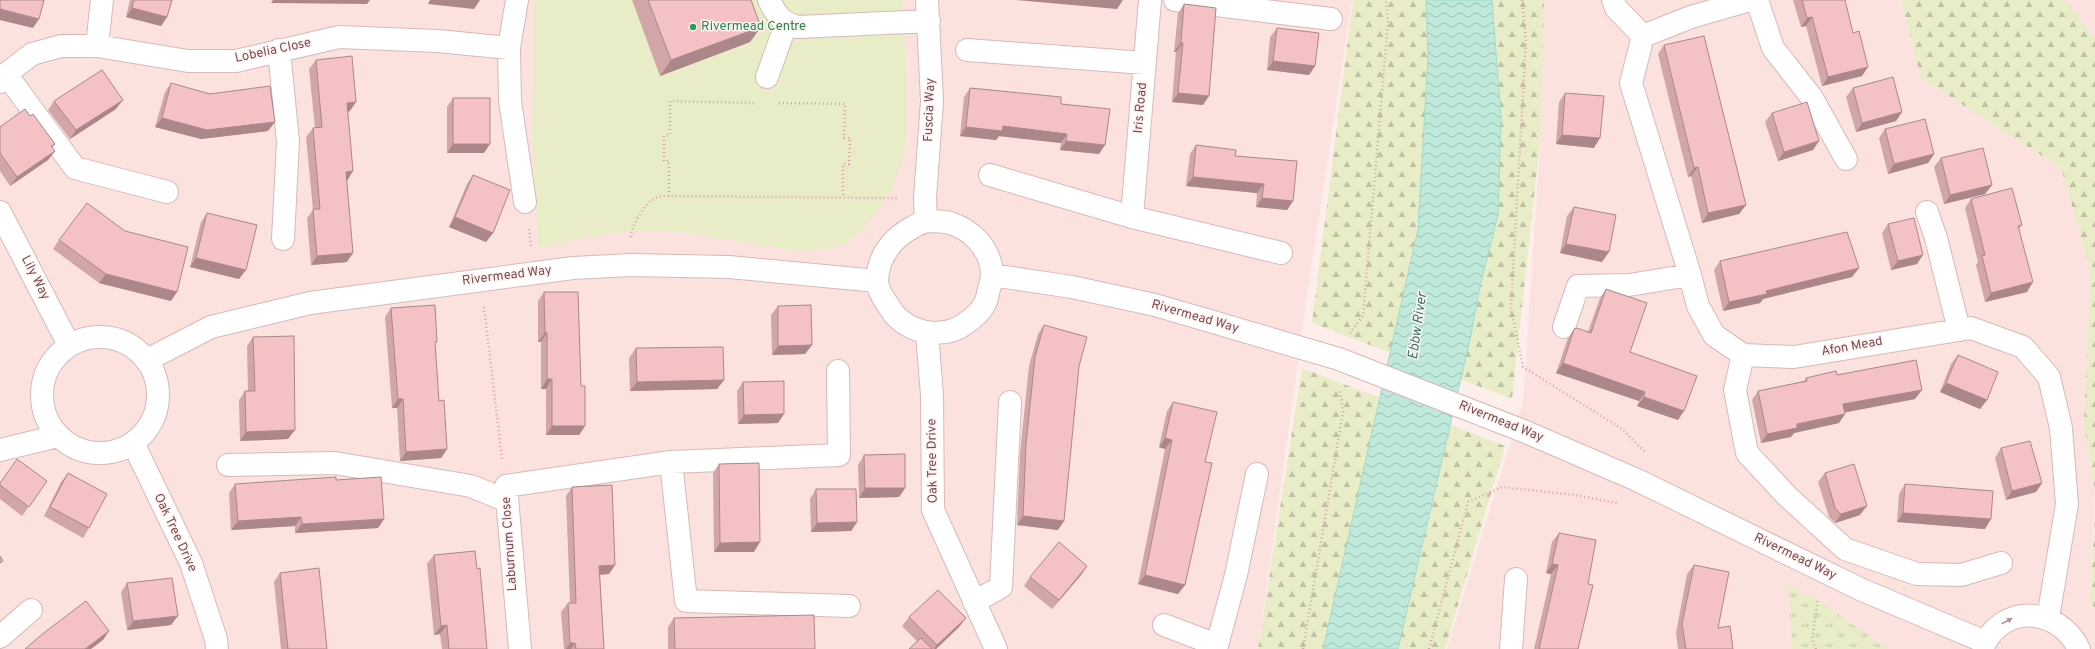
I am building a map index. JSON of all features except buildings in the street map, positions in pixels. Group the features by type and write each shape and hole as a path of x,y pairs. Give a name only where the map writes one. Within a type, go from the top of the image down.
{"street":[{"path":"97,46 102,0"},
{"path":"517,0 509,48 510,101 525,202"},
{"path":"769,0 778,16 786,24 798,27 928,11"},
{"name":"Iris Road","path":"1132,217 1150,0"},
{"path":"1176,0 1331,19"},
{"path":"1613,0 1616,8 1643,36"},
{"path":"1643,36 1691,17 1750,0"},
{"path":"1757,0 1773,48 1812,98 1846,159"},
{"name":"Fuscia Way","path":"926,221 932,101 928,11"},
{"path":"766,77 786,24"},
{"path":"1643,36 1631,83 1690,275 1698,306 1714,335 1743,355 1735,390 1747,453 1788,496 1845,549 1917,574 1961,575 2001,563"},
{"name":"Lobelia Close","path":"3,78 32,54 61,46 97,46 188,61 236,61 339,37 438,41 509,48"},
{"path":"279,50 288,142 283,239"},
{"path":"967,50 1145,63"},
{"path":"3,78 75,168 167,192"},
{"path":"990,175 1132,217 1281,253"},
{"name":"Lily Way","path":"0,212 69,345"},
{"path":"1927,212 1936,238 1959,330"},
{"path":"926,221 950,223 968,231 978,241 988,258 992,275 986,303 974,318 963,326 944,333 927,333 909,326 898,319 883,298 877,281 880,267 889,246 902,232 926,221"},
{"name":"Rivermead Way","path":"147,360 211,327 302,305 534,272 631,265 729,267 877,281"},
{"name":"Rivermead Way","path":"992,275 1072,286 1156,305 1339,359 1526,432 1637,480 1823,571 1983,646 1996,627 2012,618 2030,615 2048,618 2062,626 2074,640 2079,649"},
{"path":"1564,327 1578,286 1629,285 1690,275"},
{"name":"Afon Mead","path":"1743,355 1794,357 1971,328 2023,347 2050,377 2061,428 2067,504 2048,618"},
{"name":"Oak Tree Drive","path":"927,333 932,395 933,510 996,649"},
{"path":"107,336 118,339 136,348 147,360 156,378 158,394 155,415 146,430 133,443 106,452 87,452 69,444 58,436 45,415 42,399 46,372 63,349 69,345 86,338 107,336"},
{"name":"Laburnum Close","path":"520,649 512,575 506,493 671,462 839,455 838,371"},
{"path":"974,602 1001,588 1010,402"},
{"path":"0,450 58,436"},
{"name":"Oak Tree Drive","path":"133,443 192,563 216,639 217,649"},
{"path":"228,465 335,462 506,493"},
{"path":"671,462 686,601 849,606"},
{"path":"1164,625 1217,647 1236,575 1257,474"},
{"path":"1511,649 1516,579"},
{"path":"0,637 31,610"}],"path":[{"path":"1350,334 1363,316 1388,22 1386,0"},
{"path":"1429,649 1468,502 1502,486 1575,495 1625,505 1637,480 1646,453 1622,429 1523,367 1511,308 1526,40 1522,0"},
{"path":"669,196 669,161 664,161 664,136 670,135 670,101 759,103"},
{"path":"775,103 845,104 844,138 850,138 849,164 843,164 843,198"},
{"path":"631,265 631,231 652,200 661,196 926,198"},
{"path":"525,202 534,272"},
{"path":"481,279 506,493"},
{"path":"1303,649 1343,412 1340,388"},
{"path":"1816,649 1812,639 1823,571"}],"shaded area":[{"path":"0,0 1352,0 1310,275 1258,649 0,649"},
{"path":"1544,0 1901,0 1921,78 2061,168 2090,268 2084,426 2095,491 2090,600 2095,609 2095,649 1447,649 1523,402 1541,132"},
{"path":"2066,0 2095,0 2095,39"}],"green space":[{"path":"534,0 903,0 907,104 906,137 903,160 894,183 876,213 860,232 848,242 826,249 801,251 675,231 623,231 538,247 532,134"},
{"path":"1353,0 1544,0 1541,132 1512,399 1312,323"},
{"path":"1901,0 2066,0 2095,39 2095,491 2084,426 2090,268 2061,168 1921,78"},
{"path":"1302,368 1505,446 1445,649 1258,649"},
{"path":"2095,514 2095,609 2090,600"},
{"path":"1788,586 1818,600 1888,649 1792,649"}],"water":[{"name":"Ebbw River","path":"1426,0 1492,0 1501,117 1498,215 1480,286 1470,340 1398,649 1323,649 1418,229 1428,56"}],"place":[{"name":"Rivermead Centre","path":"693,27"}]}
